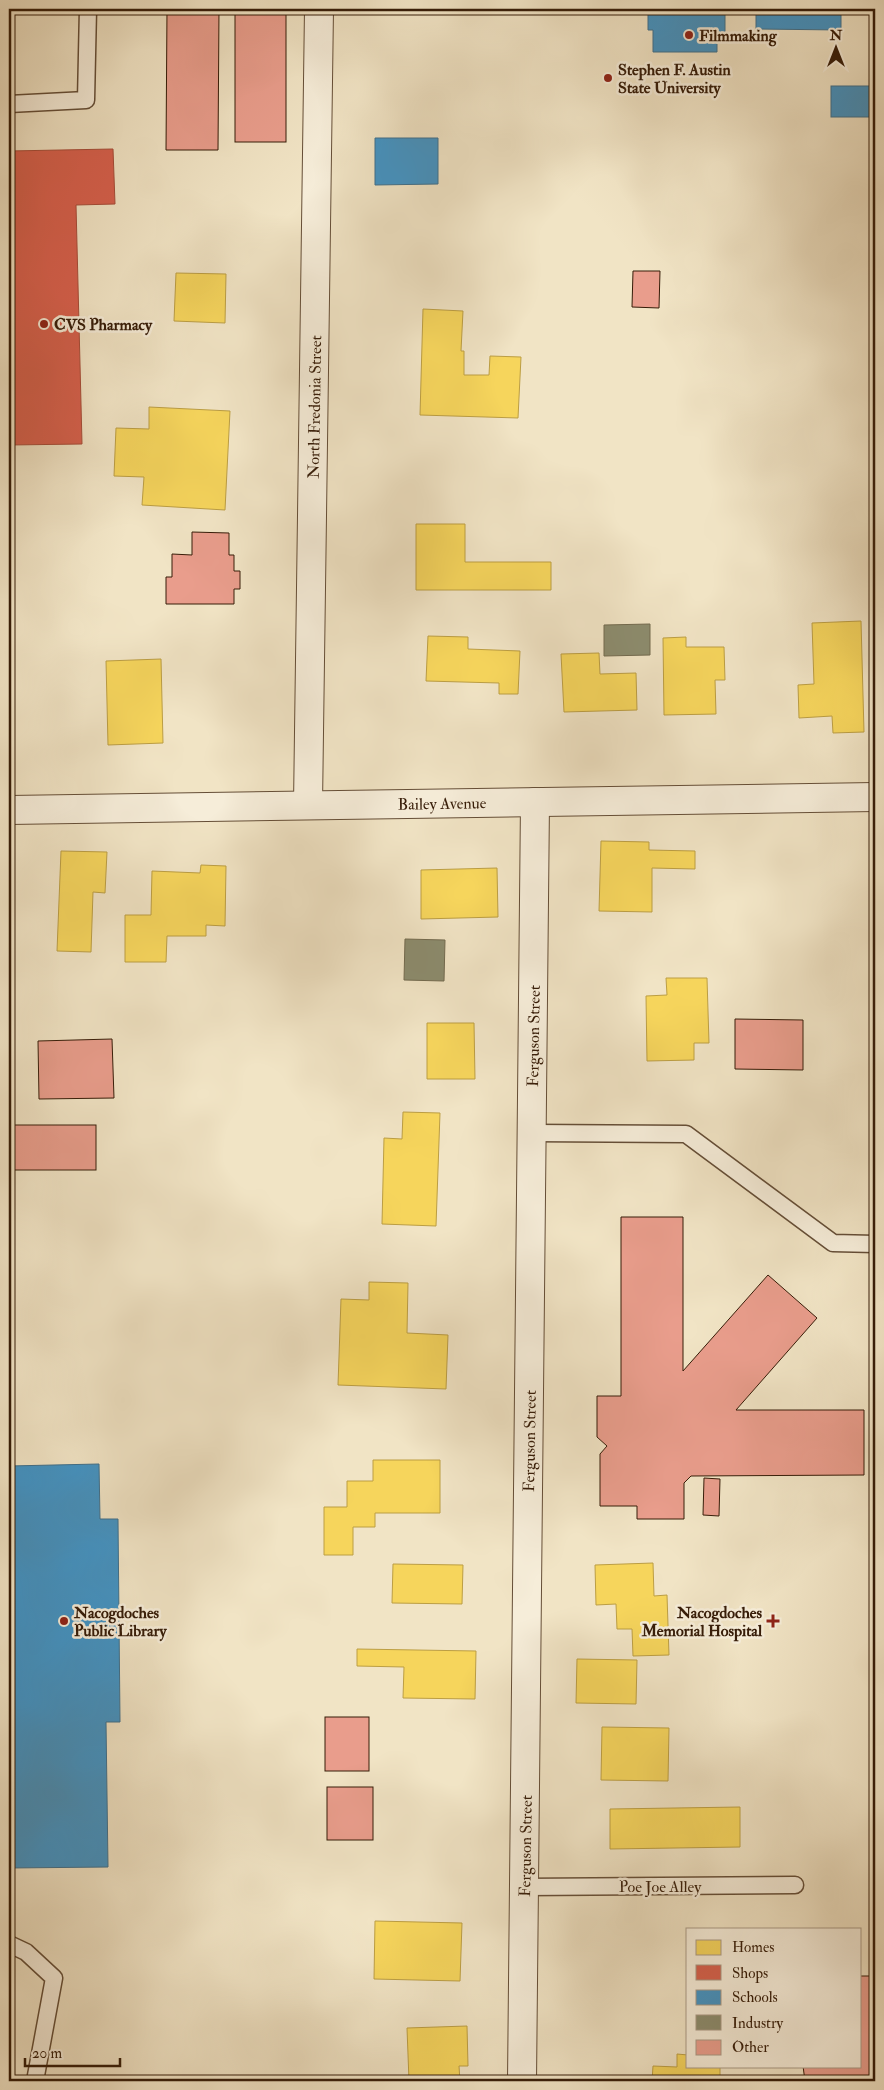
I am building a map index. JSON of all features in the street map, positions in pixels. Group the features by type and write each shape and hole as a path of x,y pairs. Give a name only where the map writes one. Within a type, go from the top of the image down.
{"street":[{"name":"North Fredonia Street","path":"308,805 319,9"},
{"name":"Bailey Avenue","path":"9,810 875,797"},
{"name":"Ferguson Street","path":"522,2081 535,802"}],"lane":[{"path":"9,104 86,100 88,9"},
{"path":"532,1133 686,1134 833,1243 875,1244"},
{"name":"Poe Joe Alley","path":"524,1887 795,1885"},
{"path":"9,1944 26,1952 54,1978 35,2081"}],"building: Homes":[{"path":"176,273 226,274 225,323 174,321"},
{"path":"423,309 463,311 461,351 464,351 464,375 489,375 490,356 521,357 518,418 420,415"},
{"path":"149,407 230,411 225,510 142,505 144,477 114,476 116,428 149,429"},
{"path":"416,524 465,524 465,562 551,562 551,590 416,590"},
{"path":"861,621 864,732 833,733 832,716 799,718 798,685 814,684 812,623"},
{"path":"428,636 468,637 468,649 520,651 518,694 499,694 499,683 426,681"},
{"path":"686,637 686,647 724,647 725,680 715,680 716,714 664,715 663,638"},
{"path":"599,653 600,674 636,673 637,710 564,712 561,654"},
{"path":"161,659 163,743 108,745 106,661"},
{"path":"601,841 649,842 649,850 695,851 695,869 652,868 652,912 599,911"},
{"path":"61,851 107,852 105,893 93,892 91,952 57,951"},
{"path":"201,865 226,866 225,926 206,925 206,936 167,936 166,962 125,962 125,915 151,915 152,871 200,873"},
{"path":"497,868 498,917 421,919 421,870"},
{"path":"666,978 707,978 709,1043 694,1043 694,1060 647,1061 646,996 667,995"},
{"path":"427,1023 474,1023 475,1079 427,1079"},
{"path":"403,1112 440,1113 436,1226 382,1224 384,1138 402,1139"},
{"path":"369,1282 408,1283 407,1333 448,1335 446,1389 338,1385 341,1299 369,1300"},
{"path":"373,1460 440,1460 440,1513 375,1513 375,1527 353,1527 353,1555 324,1555 324,1507 347,1507 347,1481 373,1481"},
{"path":"653,1563 654,1596 667,1595 669,1655 633,1656 632,1629 617,1629 616,1604 596,1605 595,1565"},
{"path":"393,1564 463,1565 462,1604 392,1603"},
{"path":"357,1649 476,1651 475,1699 403,1698 404,1667 357,1666"},
{"path":"577,1659 637,1660 636,1704 576,1703"},
{"path":"602,1727 669,1728 668,1781 601,1780"},
{"path":"740,1807 740,1847 610,1849 610,1809"},
{"path":"375,1921 462,1923 460,1981 374,1979"},
{"path":"467,2026 468,2066 459,2066 460,2081 409,2081 407,2028"},
{"path":"677,2054 686,2055 686,2068 720,2068 720,2081 652,2081 653,2066 677,2067"}],"building: Shops":[{"name":"CVS Pharmacy","path":"113,149 115,204 76,205 82,444 9,445 9,151"}],"building: Schools":[{"name":"Filmmaking","path":"648,9 725,9 725,40 717,40 717,52 653,52 653,30 648,30"},
{"path":"756,9 841,9 841,30 756,29"},
{"path":"831,86 875,86 875,117 831,117"},
{"path":"375,138 438,138 438,184 375,185"},
{"name":"Nacogdoches Public Library","path":"99,1464 100,1519 118,1519 120,1722 106,1722 108,1867 9,1868 9,1466"}],"building: Industry":[{"path":"650,624 650,655 604,656 604,625"},
{"path":"405,939 445,940 444,981 404,980"}],"building: Other":[{"path":"167,9 219,9 218,150 166,150"},
{"path":"235,9 286,9 286,142 235,142"},
{"path":"633,271 660,271 659,308 632,307"},
{"path":"192,532 229,533 229,555 234,555 234,571 240,571 240,589 234,589 234,604 166,604 166,577 172,577 172,554 192,555"},
{"path":"735,1019 803,1020 803,1070 735,1069"},
{"path":"112,1039 114,1098 39,1099 38,1041"},
{"path":"9,1125 96,1125 96,1170 9,1170"},
{"path":"621,1217 683,1217 683,1371 768,1275 817,1318 736,1410 864,1410 864,1475 691,1476 684,1483 684,1519 637,1519 637,1506 600,1506 600,1454 607,1446 597,1437 597,1396 621,1396"},
{"path":"704,1478 720,1479 719,1516 703,1515"},
{"path":"325,1717 369,1717 369,1771 325,1771"},
{"path":"327,1787 373,1787 373,1840 327,1840"},
{"path":"862,1976 875,1976 875,2081 805,2081 803,2068 862,2068"}],"place":[{"name":"Filmmaking","path":"689,35"},
{"name":"Stephen F. Austin State University","path":"608,78"},
{"name":"CVS Pharmacy","path":"44,324"},
{"name":"Nacogdoches Public Library","path":"64,1621"},
{"name":"Nacogdoches Memorial Hospital","path":"773,1621"}]}
